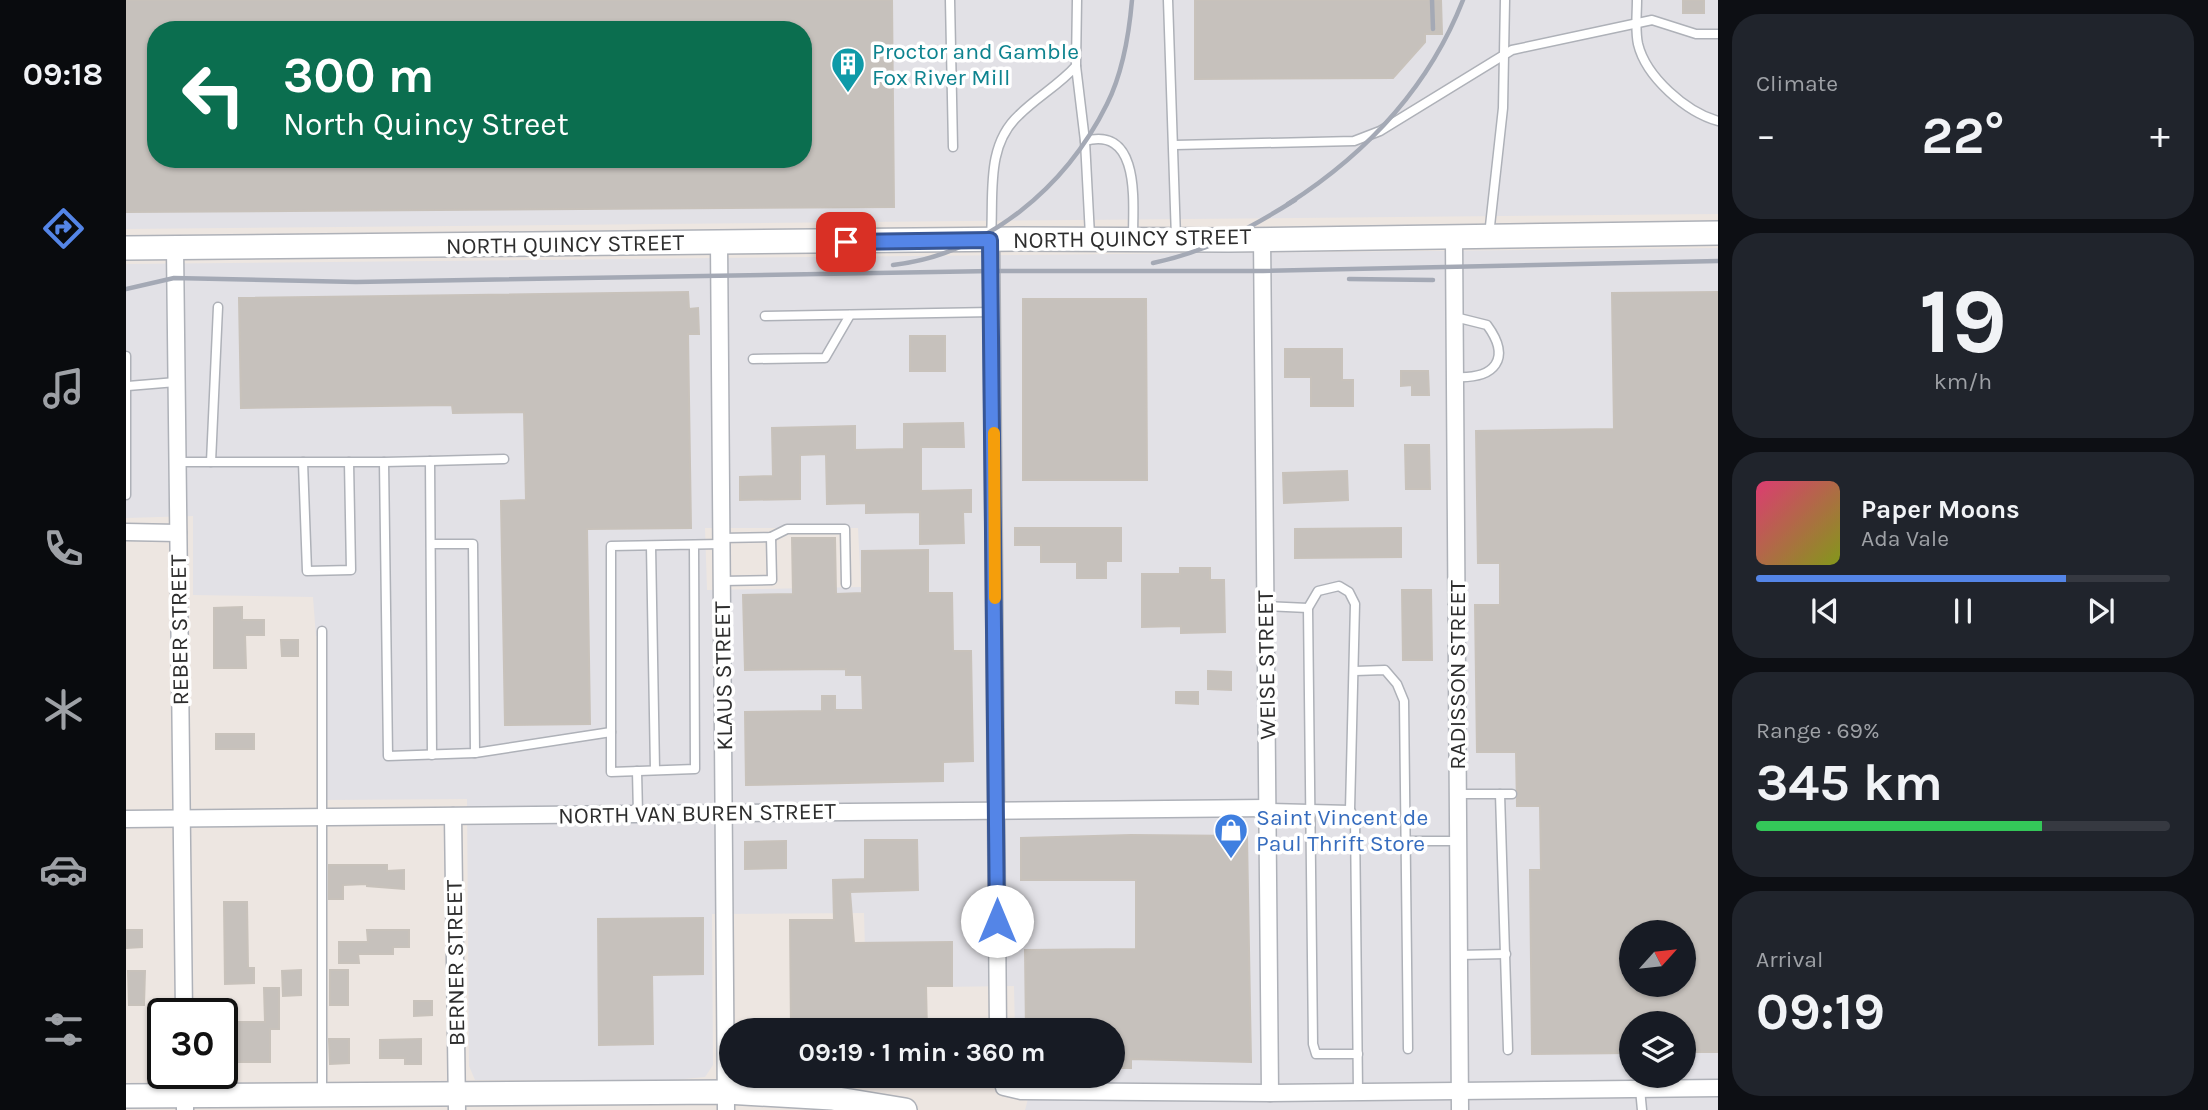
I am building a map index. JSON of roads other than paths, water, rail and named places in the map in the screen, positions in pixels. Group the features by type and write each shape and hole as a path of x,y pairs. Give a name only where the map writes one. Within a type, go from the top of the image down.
{"street":[{"name":"NORTH QUINCY STREET","path":"126,248 1262,237 1454,239 1718,233"},
{"name":"WEISE STREET","path":"1262,237 1270,1093"},
{"name":"RADISSON STREET","path":"1454,239 1460,1110"},
{"path":"990,240 993,312 998,1018"},
{"name":"KLAUS STREET","path":"719,242 726,1101"},
{"name":"REBER STREET","path":"175,248 184,998"},
{"path":"126,532 178,533"},
{"name":"NORTH VAN BUREN STREET","path":"126,819 1268,808"},
{"name":"BERNER STREET","path":"453,816 457,1102"},
{"path":"1015,1088 1021,1091 1270,1093 1718,1088"},
{"path":"126,1096 185,1093 457,1102 832,1098 905,1110"}],"lane":[{"path":"950,0 953,147"},
{"path":"1077,0 1076,66 1085,141 1090,239"},
{"path":"1168,0 1175,145 1176,239"},
{"path":"1489,238 1503,108 1505,0"},
{"path":"1637,0 1638,44 1662,85 1681,101 1718,121"},
{"path":"1175,145 1354,141 1381,131 1504,53 1652,20 1696,34 1718,34"},
{"path":"990,240 994,160 1000,141 1019,114 1063,80 1076,66"},
{"path":"1085,141 1100,137 1112,142 1126,157 1133,174 1133,239"},
{"path":"211,462 218,307"},
{"path":"765,316 993,312"},
{"path":"752,359 825,358 850,315"},
{"path":"1455,317 1487,324 1497,341 1499,357 1491,371 1481,376 1455,377"},
{"path":"126,356 126,495"},
{"path":"128,386 176,383"},
{"path":"177,462 384,463 504,459"},
{"path":"430,461 432,755"},
{"path":"303,462 307,571 351,570 349,462"},
{"path":"384,463 388,756 475,753 611,733"},
{"path":"694,545 695,769 611,772 611,547 694,545 771,537 787,529 845,529 846,584"},
{"path":"722,581 772,580 771,537"},
{"path":"431,544 473,544 475,753"},
{"path":"651,546 654,770"},
{"path":"1358,1054 1316,1054 1313,1044 1308,608 1318,591 1339,586 1349,592 1355,604 1350,810 1355,819 1358,1054 1358,1092"},
{"path":"1266,606 1308,608"},
{"path":"322,631 322,1096"},
{"path":"1355,671 1385,670 1397,684 1404,701 1408,1049"},
{"path":"637,771 638,814"},
{"path":"1458,794 1513,794"},
{"path":"1500,794 1508,1050"},
{"path":"1268,808 1350,810"},
{"path":"1405,841 1457,842"},
{"path":"1458,955 1506,954"},
{"path":"1640,1089 1642,1110"}],"railway":[{"path":"893,265 928,258 960,247 1020,212 1046,189 1090,134 1113,92 1124,53 1132,0"},
{"path":"1432,0 1433,29"},
{"path":"1288,204 1343,163 1392,116 1432,62 1463,0"},
{"path":"1153,263 1191,253 1227,238 1295,200"},
{"path":"126,289 174,278 356,282 992,271 1263,271 1718,261"},
{"path":"1349,279 1433,280"}],"place":[{"name":"Proctor and Gamble Fox River Mill","path":"848,94"},
{"name":"Saint Vincent de Paul Thrift Store","path":"1231,860"}]}
